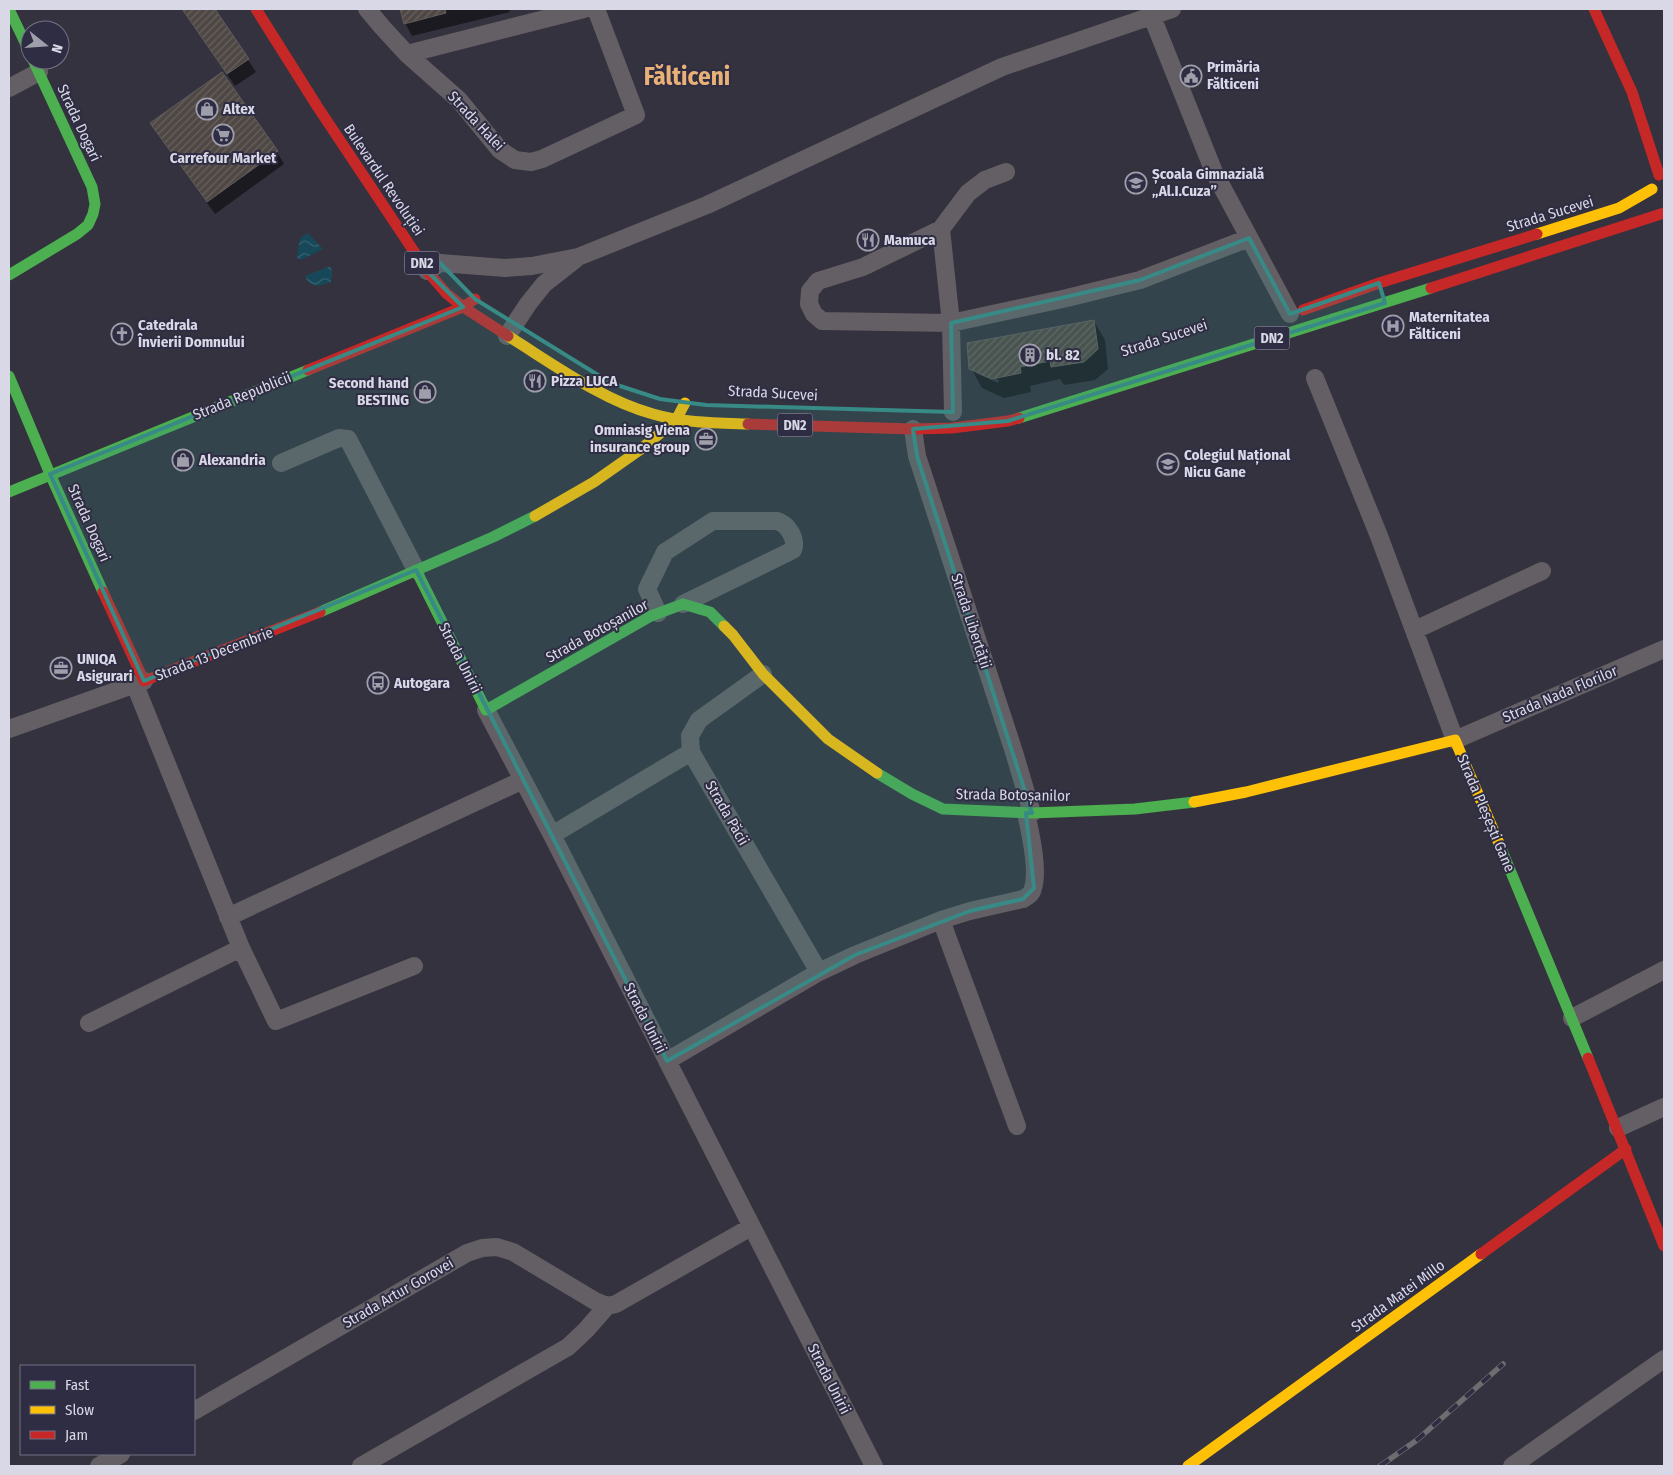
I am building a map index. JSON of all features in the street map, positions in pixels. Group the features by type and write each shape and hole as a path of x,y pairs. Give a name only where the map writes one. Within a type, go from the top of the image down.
{"street":[{"path":"9,9 20,32"},
{"name":"Bulevardul Revoluției","path":"256,9 317,106 434,263 452,278"},
{"name":"Strada Halei","path":"367,9 408,54 459,100 500,150 516,160 531,162 542,160 636,115 596,9"},
{"path":"408,54 584,9"},
{"path":"434,263 514,267 532,266 578,257 707,204 1002,67 1151,12 1172,9"},
{"path":"1594,9 1632,92 1662,174 1654,182 1652,189"},
{"path":"1151,12 1214,172 1249,238 1283,316"},
{"path":"9,88 31,70"},
{"name":"Strada Dogari","path":"9,275 77,234 88,225 95,204 92,187 38,70"},
{"path":"1632,92 1657,134"},
{"path":"1006,172 986,180 968,193 941,229 863,267 818,281 810,291 809,304 814,314 822,321 951,323 1140,280 1249,238"},
{"name":"Strada Sucevei","path":"676,420 913,429 952,428 1008,421 1626,226 1664,211 1656,203 1652,189 1620,208 1379,283 1283,316"},
{"path":"941,229 951,323 953,412"},
{"path":"512,328 544,284 578,257"},
{"name":"Bulevardul Revoluției","path":"434,263 446,293 463,307 512,328 600,392 639,410 676,420"},
{"path":"1379,283 1385,303"},
{"name":"Strada Republicii","path":"9,492 479,302 464,290"},
{"name":"Strada Dogari","path":"9,376 140,683"},
{"name":"Strada Pleșești Gane","path":"1315,378 1416,630 1455,740 1618,1128 1664,1246"},
{"path":"281,463 339,438 348,439 416,570 540,514 618,466 676,420 681,403 699,404"},
{"name":"Strada Libertății","path":"913,429 917,456 1014,752 1029,813"},
{"path":"658,614 646,590 665,552 713,521 777,521 785,524 794,539 795,545 793,550 684,604"},
{"name":"Strada 13 Decembrie","path":"10,725 140,683 303,619 416,570"},
{"name":"Strada Unirii","path":"416,570 874,1466"},
{"path":"1416,630 1542,570"},
{"name":"Strada Botoșanilor","path":"486,710 651,616 684,604 710,612 733,635 764,674 828,739 866,767 912,794 943,808 1029,813 1135,809 1185,804 1246,792 1455,740"},
{"name":"Strada Nada Florilor","path":"1455,740 1664,649"},
{"path":"552,834 691,752 690,736 699,720 764,674"},
{"path":"140,683 228,917 276,1022 414,966"},
{"name":"Strada Păcii","path":"691,752 819,972"},
{"path":"228,917 523,780"},
{"path":"667,1061 819,972 856,955 941,920 970,911 1023,899 1030,895 1034,888 1035,873 1029,813"},
{"path":"941,920 1017,1126"},
{"path":"89,1023 241,948"},
{"path":"1572,1018 1664,970"},
{"path":"1618,1128 1664,1107"},
{"name":"Strada Matei Millo","path":"1188,1466 1626,1149"},
{"path":"362,1466 568,1347 607,1306 616,1304 751,1227"},
{"name":"Strada Artur Gorovei","path":"195,1410 466,1253 482,1248 497,1247 513,1252 595,1301 607,1306"},
{"path":"1512,1466 1664,1359"},
{"path":"99,1466 119,1455"}],"highlighted area":[{"path":"1249,238 1290,314 1379,283 1385,303 1008,421 913,429 917,456 1032,813 1026,813 1034,888 1023,899 970,911 855,955 667,1061 416,570 144,681 50,474 463,307 427,271 440,263 475,299 611,383 660,399 706,405 953,412 951,323 1140,280"}],"water":[{"path":"308,233 323,249 301,260 297,258 300,238"},
{"path":"331,266 331,282 313,285 305,276"}],"building":[{"path":"182,9 215,9 249,59 227,74"},
{"path":"400,9 445,9 446,13 404,24"},
{"path":"222,72 278,151 207,202 150,123"},
{"name":"bl. 82","path":"1094,320 1098,349 1084,362 1051,367 1050,361 1020,367 1021,373 992,379 969,369 967,343"}],"railway":[{"path":"1380,1466 1417,1440 1503,1364"}],"traffic: fast":[{"path":"9,9 20,32"},
{"path":"9,275 77,234 88,225 95,204 92,187 38,70"},
{"path":"1019,418 1431,288"},
{"path":"9,492 308,370"},
{"path":"9,376 50,474 103,592"},
{"path":"320,612 493,537 535,516"},
{"path":"416,570 486,710 651,616 683,604 710,612 724,626"},
{"path":"877,773 912,794 943,809 1032,813 1135,809 1194,802"},
{"path":"1498,841 1588,1058"}],"traffic: slow":[{"path":"1537,234 1619,208 1652,189"},
{"path":"508,336 597,391 634,408 676,419 748,424"},
{"path":"535,516 594,482 641,449 676,420 685,403"},
{"path":"724,626 763,674 828,739 877,773"},
{"path":"1194,802 1246,792 1455,740 1498,841"},
{"path":"1188,1466 1481,1254"}],"traffic: jam":[{"path":"256,9 317,106 427,271 446,293 463,307 508,336"},
{"path":"1594,9 1632,92 1659,175"},
{"path":"1431,288 1664,213"},
{"path":"1303,310 1379,283 1537,234"},
{"path":"308,370 463,307 475,299"},
{"path":"748,424 913,429 952,428 1019,418"},
{"path":"103,592 144,681 320,612"},
{"path":"1588,1058 1664,1246"},
{"path":"1481,1254 1626,1149"}],"place":[{"name":"Primăria Fălticeni","path":"1191,76"},
{"name":"Altex","path":"207,109"},
{"name":"Carrefour Market","path":"223,135"},
{"name":"Școala Gimnazială „Al.I.Cuza”","path":"1136,183"},
{"name":"Mamuca","path":"868,240"},
{"name":"Maternitatea Fălticeni","path":"1393,326"},
{"name":"Catedrala Învierii Domnului","path":"122,334"},
{"name":"bl. 82","path":"1030,355"},
{"name":"Pizza LUCA","path":"535,381"},
{"name":"Second hand BESTING","path":"425,392"},
{"name":"Omniasig Viena insurance group","path":"706,439"},
{"name":"Alexandria","path":"183,460"},
{"name":"Colegiul Național Nicu Gane","path":"1168,464"},
{"name":"UNIQA Asigurari","path":"61,668"},
{"name":"Autogara","path":"378,683"}],"district":[{"name":"Fălticeni","path":"687,76"}]}
